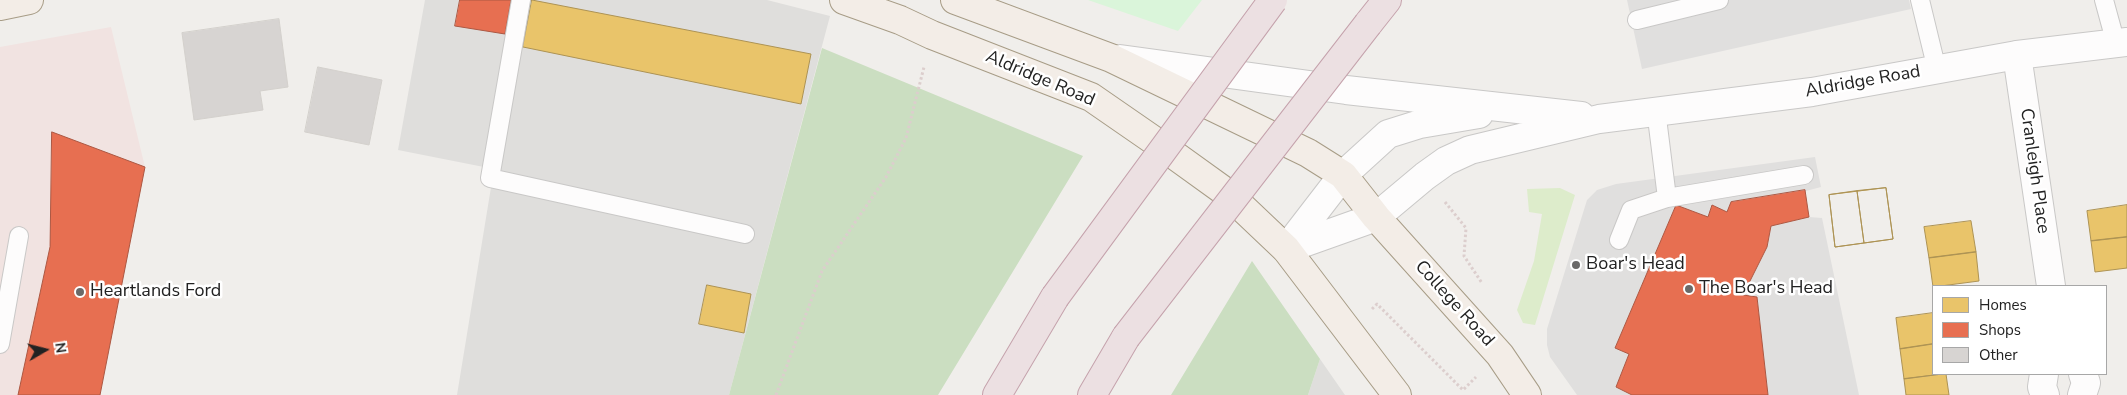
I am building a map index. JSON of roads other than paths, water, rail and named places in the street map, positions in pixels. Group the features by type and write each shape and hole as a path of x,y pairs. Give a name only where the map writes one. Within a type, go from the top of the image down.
{"highway":[{"path":"997,395 1055,298 1273,0"},
{"path":"1092,395 1126,337 1387,0"}],"main road":[{"path":"0,6 29,0"},
{"name":"Aldridge Road","path":"844,0 900,20 932,35 1091,97 1226,193 1286,249"},
{"name":"Aldridge Road","path":"955,0 1111,58 1308,153 1343,175 1376,217"},
{"name":"College Road","path":"1376,217 1500,355 1526,395"},
{"path":"1286,249 1397,395"}],"street":[{"name":"Aldridge Road","path":"1286,249 1376,217 1439,166 1470,150 1599,118 1812,92 2017,55 2122,43"},
{"name":"Cranleigh Place","path":"2017,55 2052,285"},
{"name":"Aldridge Road","path":"1111,58 1346,90 1599,118"},
{"name":"Aldridge Road","path":"1286,249 1343,175 1388,134 1420,124 1510,109"},
{"path":"2044,375 2042,387 2045,395"},
{"path":"2082,395 2086,383 2083,375"}],"lane":[{"path":"522,0 490,178 745,234"},
{"path":"1637,20 1719,0"},
{"path":"1920,0 1937,70"},
{"path":"2104,0 2122,43"},
{"path":"1656,110 1667,198"},
{"path":"1619,240 1631,210 1667,198 1804,175"},
{"path":"0,344 19,236"}],"place":[{"name":"Boar's Head","path":"1576,265"},
{"name":"The Boar's Head","path":"1689,289"},
{"name":"Heartlands Ford","path":"80,292"}]}
